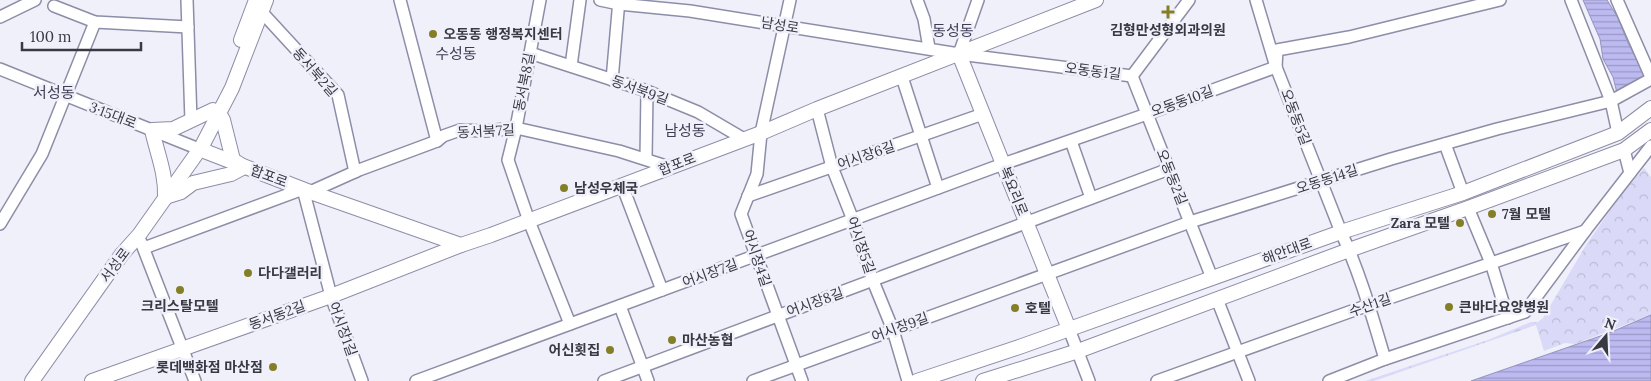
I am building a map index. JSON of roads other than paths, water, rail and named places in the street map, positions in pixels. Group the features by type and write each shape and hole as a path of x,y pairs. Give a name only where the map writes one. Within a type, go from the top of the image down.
{"main road":[{"name":"합포로","path":"198,149 461,245 760,133 1096,0"},
{"path":"198,149 202,146 216,112 232,88 259,4"},
{"name":"복요리로","path":"959,54 1069,329"},
{"name":"해안대로","path":"917,381 1341,232 1463,193 1618,133 1651,108"},
{"path":"216,112 233,160 244,167 231,174 194,183 180,192 166,197 164,170 157,154 152,130 173,129 216,112"},
{"name":"해안대로","path":"984,381 1078,351 1624,150 1651,130"},
{"name":"서성로","path":"32,381 122,254 141,242 166,197 198,149"},
{"name":"동서동2길","path":"92,381 331,296 461,245"}],"street":[{"path":"0,17 35,0"},
{"path":"188,0 191,121"},
{"path":"400,0 437,141"},
{"name":"동서북8길","path":"540,0 516,128 508,160 529,221 570,324"},
{"path":"571,66 580,0"},
{"name":"남성로","path":"600,0 691,6 784,26 959,54"},
{"name":"어시장4길","path":"790,0 760,133 757,174 741,214 802,381"},
{"path":"917,0 924,19 929,48"},
{"path":"959,54 978,0"},
{"name":"오동동1길","path":"959,54 1132,76 1189,0"},
{"name":"오동동5길","path":"1256,0 1276,67 1349,250 1369,305 1385,359"},
{"path":"1276,67 1278,50 1349,37 1473,4 1500,0"},
{"path":"1571,0 1611,100 1618,133"},
{"path":"1617,0 1651,78"},
{"path":"612,80 619,2"},
{"name":"동서북2길","path":"259,4 338,95 355,172"},
{"path":"54,6 95,22 188,27"},
{"path":"0,224 42,154 95,22"},
{"name":"동서북9길","path":"530,53 648,92 698,112 744,139"},
{"name":"오동동10길","path":"1003,164 1276,67"},
{"name":"3·15대로","path":"0,69 198,149"},
{"name":"오동동2길","path":"1132,76 1212,278"},
{"path":"902,77 938,188"},
{"name":"오동동14길","path":"1047,274 1190,222 1321,181 1445,144 1611,100 1651,78"},
{"path":"646,159 648,92"},
{"name":"어시장5길","path":"817,109 832,167 853,220 873,281 893,330 908,381"},
{"name":"어시장6길","path":"748,196 983,114"},
{"name":"동서북7길","path":"141,242 306,190 437,141 443,136 460,130 486,131 516,128 619,151 670,167"},
{"path":"1071,141 1090,198"},
{"path":"1445,144 1463,193"},
{"path":"1329,381 1385,359 1525,312 1584,231 1651,146"},
{"path":"1624,150 1630,173"},
{"name":"어시장7길","path":"416,381 1003,164"},
{"name":"어시장8길","path":"604,381 1169,169"},
{"path":"622,185 662,290"},
{"name":"어시장1길","path":"306,190 331,296 362,381"},
{"path":"1468,208 1491,263 1508,318"},
{"name":"수산1길","path":"1157,381 1584,231"},
{"path":"141,242 195,381"},
{"name":"어시장9길","path":"753,381 1047,274"},
{"path":"1217,299 1249,381"},
{"path":"620,306 648,381"},
{"path":"1069,329 1089,381"}],"water":[{"path":"1583,0 1607,0 1618,18 1628,43 1650,79 1618,97 1613,77 1603,59 1600,39"},
{"path":"1651,315 1651,381 1471,381 1609,333"}],"place":[{"name":"김형만성형외과의원","path":"1168,12"},
{"name":"오동동 행정복지센터","path":"433,34"},
{"name":"남성우체국","path":"564,188"},
{"name":"7월 모텔","path":"1492,214"},
{"name":"Zara 모텔","path":"1460,223"},
{"name":"다다갤러리","path":"248,273"},
{"name":"크리스탈모텔","path":"180,290"},
{"name":"큰바다요양병원","path":"1449,307"},
{"name":"호텔","path":"1015,308"},
{"name":"마산농협","path":"672,340"},
{"name":"어신횟집","path":"610,350"},
{"name":"롯데백화점 마산점","path":"273,367"}],"district":[{"name":"동성동","path":"953,31"},
{"name":"수성동","path":"456,54"},
{"name":"서성동","path":"54,93"},
{"name":"남성동","path":"685,131"}]}
